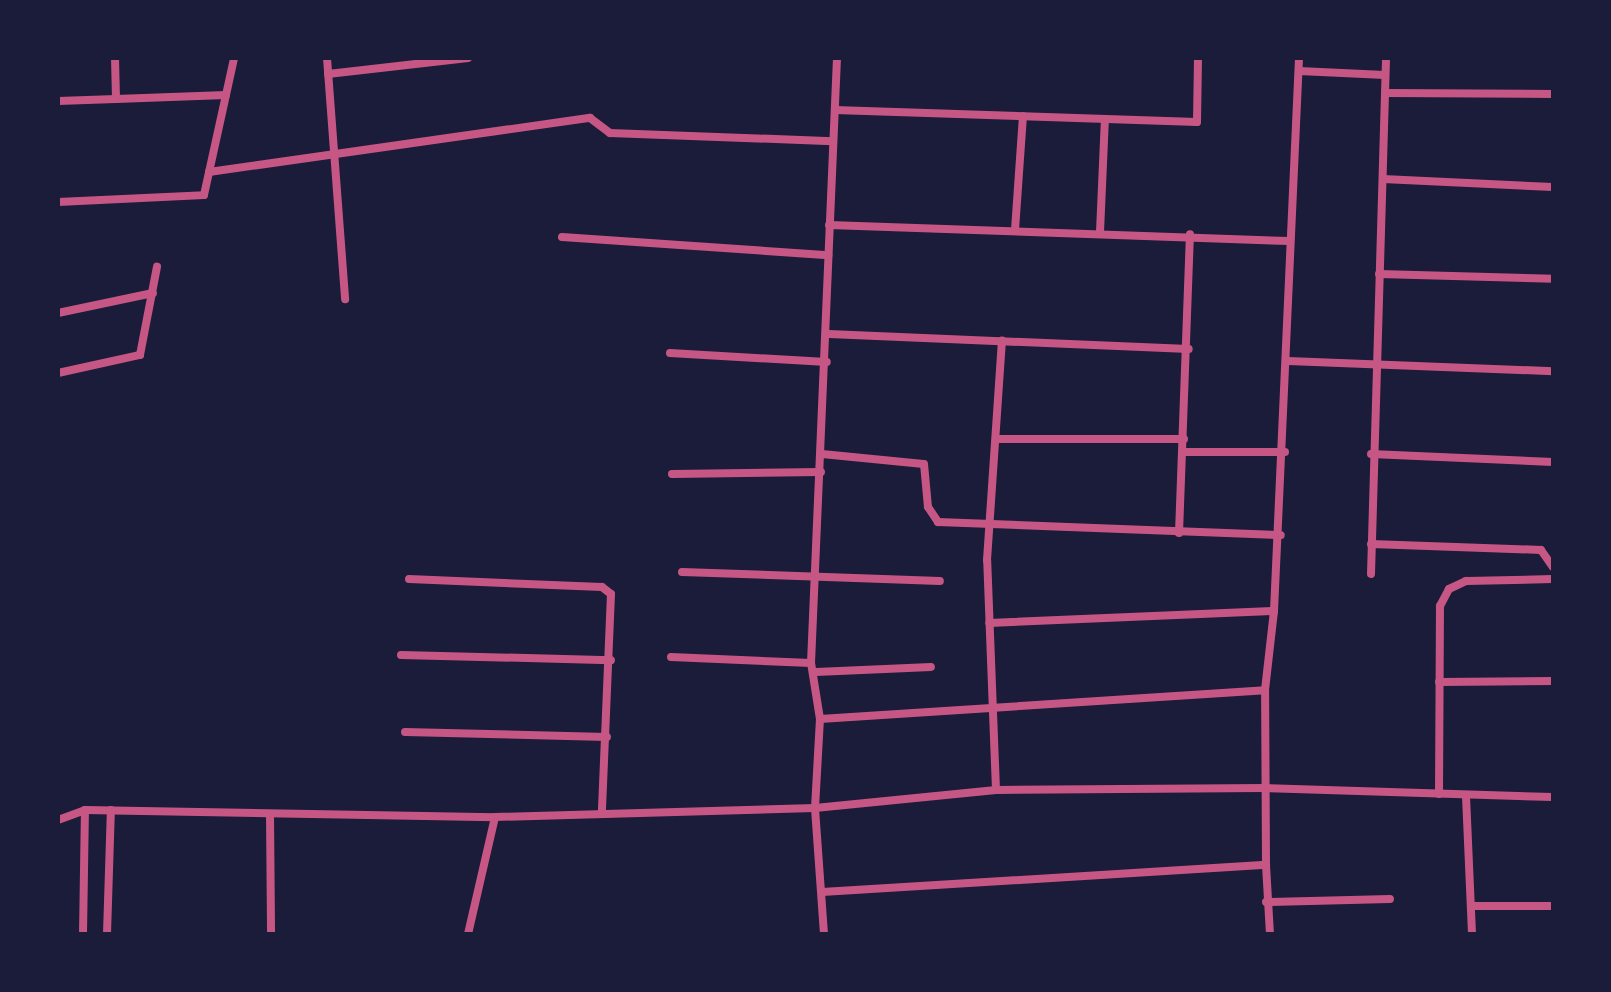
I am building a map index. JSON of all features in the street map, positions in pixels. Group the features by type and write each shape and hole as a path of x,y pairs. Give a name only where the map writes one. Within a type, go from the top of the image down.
{"street":[{"path":"115,58 116,99"},
{"path":"58,202 204,195 234,58"},
{"path":"327,58 345,299"},
{"path":"328,74 468,58"},
{"path":"824,934 815,808 820,719 816,672 811,663 829,334 828,255 837,58"},
{"path":"835,110 1197,122 1198,58"},
{"path":"1270,934 1266,902 1265,690 1281,535 1299,58"},
{"path":"1371,574 1371,454 1386,58"},
{"path":"1299,71 1385,75"},
{"path":"1385,93 1553,94"},
{"path":"58,101 226,95"},
{"path":"1015,230 1023,116"},
{"path":"209,172 336,158 464,130 590,118 610,133 833,141"},
{"path":"1100,232 1105,119"},
{"path":"1383,179 1553,187"},
{"path":"829,225 1190,234 1290,241"},
{"path":"1179,533 1189,349 1190,234"},
{"path":"562,237 828,255"},
{"path":"58,373 140,355 157,267"},
{"path":"1379,274 1553,279"},
{"path":"58,313 153,293"},
{"path":"829,334 1189,349"},
{"path":"996,790 990,706 989,623 1002,341"},
{"path":"670,353 827,362"},
{"path":"1288,361 1374,360 1553,371"},
{"path":"997,439 1184,439"},
{"path":"1183,452 1285,452"},
{"path":"822,454 924,464 930,516 993,528 1281,535"},
{"path":"1371,454 1553,462"},
{"path":"672,474 821,472"},
{"path":"1371,544 1541,550 1553,567"},
{"path":"682,572 940,581"},
{"path":"409,579 602,587 615,602 602,813"},
{"path":"1439,794 1440,606 1449,589 1466,581 1553,579"},
{"path":"989,623 1274,611"},
{"path":"401,655 611,660"},
{"path":"671,657 811,663"},
{"path":"816,672 931,667"},
{"path":"1439,682 1553,681"},
{"path":"820,719 1265,690"},
{"path":"405,732 607,737"},
{"path":"58,820 85,810 495,817 815,808 996,790 1265,788 1553,797"},
{"path":"1466,796 1472,934"},
{"path":"83,934 85,810"},
{"path":"107,934 111,810"},
{"path":"270,814 271,934"},
{"path":"468,934 495,817"},
{"path":"822,892 1266,865"},
{"path":"1266,902 1390,899"},
{"path":"1472,906 1553,906"}]}
